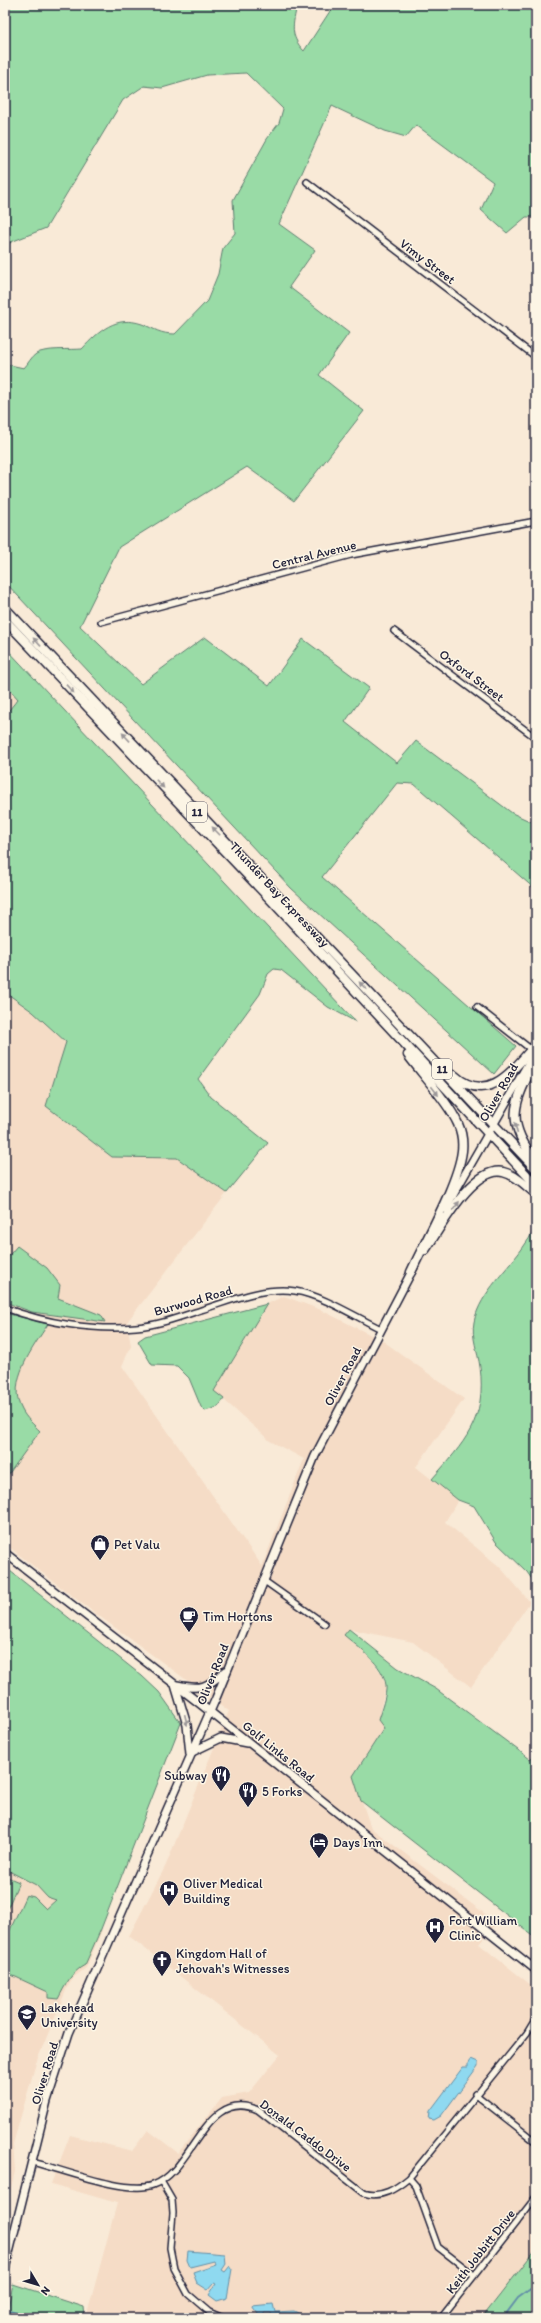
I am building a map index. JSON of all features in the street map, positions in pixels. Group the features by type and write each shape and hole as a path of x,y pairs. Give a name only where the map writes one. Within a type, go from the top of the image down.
{"highway":[{"name":"Thunder Bay Expressway","path":"5,608 536,1169"},
{"name":"Thunder Bay Expressway","path":"5,620 271,900 387,1027 536,1184"},
{"path":"390,1014 460,1080 475,1088 490,1087 535,1051"},
{"path":"387,1027 458,1123 462,1142 460,1163 411,1272"},
{"path":"535,1051 514,1116 520,1140 536,1161"},
{"path":"411,1272 456,1206 471,1186 480,1178 495,1172 503,1172 522,1182 536,1194"}],"main road":[{"name":"Oliver Road","path":"5,2270 51,2088 69,2034 210,1712 319,1449 411,1272 535,1051"},
{"name":"Golf Links Road","path":"5,1553 252,1744 536,1970"},
{"path":"227,1670 209,1684 198,1689 175,1684 187,1725 191,1754 221,1738 252,1744"}],"street":[{"name":"Vimy Street","path":"307,182 536,357"},
{"name":"Central Avenue","path":"101,622 351,554 536,522"},
{"name":"Oxford Street","path":"394,631 536,738"},
{"path":"477,1007 535,1051"},
{"name":"Burwood Road","path":"5,1308 24,1315 56,1322 107,1328 138,1327 171,1319 258,1293 291,1290 314,1296 381,1329"},
{"path":"264,1580 325,1624"},
{"name":"Donald Caddo Drive","path":"527,2033 536,2018"},
{"name":"Donald Caddo Drive","path":"32,2162 133,2188 154,2185 173,2171 218,2114 231,2106 240,2104 258,2110 364,2193 376,2195 400,2186 410,2178 475,2094 527,2033 536,2025"},
{"path":"475,2094 536,2142"},
{"path":"410,2178 416,2186 438,2246 474,2275"},
{"path":"161,2181 172,2200 170,2255 180,2283 197,2302 209,2312 223,2318"},
{"name":"Keith Jobbitt Drive","path":"441,2318 536,2197"}],"shaded area":[{"path":"11,691 18,699 5,715 5,694"},
{"path":"5,992 33,1012 66,1042 112,1157 177,1158 227,1193 127,1322 131,1346 122,1366 262,1566 304,1459 270,1441 214,1391 267,1304 284,1296 321,1310 383,1341 464,1399 416,1467 458,1500 445,1522 500,1567 530,1602 471,1687 413,1642 349,1629 345,1635 373,1661 382,1675 386,1686 378,1719 384,1728 353,1776 371,1828 497,1923 479,1944 536,1989 536,2249 482,2318 86,2318 117,2203 51,2184 70,2135 132,2151 148,2130 178,2153 222,2098 249,2093 280,2055 129,1936 166,1865 229,1711 80,1602 5,1544"},
{"name":"Lakehead University","path":"5,1833 102,1930 86,1968 74,1977 67,1988 36,2063 13,2144 15,2171 5,2214"}],"green space":[{"path":"5,5 297,5 293,30 296,40 304,51 334,5 536,5 536,217 526,217 507,233 481,210 493,182 416,125 406,137 385,131 332,106 279,224 315,250 289,287 349,333 319,375 364,411 294,501 247,467 119,547 80,626 141,684 205,637 269,686 303,639 369,688 345,722 397,763 416,741 512,813 536,824 536,890 414,784 397,783 322,877 516,1046 494,1074 291,888 5,582 5,364 24,368 36,354 40,352 51,350 82,349 95,336 116,323 133,322 161,332 175,334 207,301 218,274 223,248 235,233 233,200 267,139 279,123 283,109 246,73 207,75 162,88 144,86 123,100 46,228 11,242 5,248"},
{"path":"5,647 356,1022 328,1007 281,970 274,969 268,974 260,994 198,1079 211,1097 268,1143 227,1193 177,1158 112,1157 46,1106 66,1042 33,1012 5,992 5,715 18,699 11,691 5,694"},
{"path":"536,1225 536,1585 527,1572 496,1542 474,1506 458,1500 432,1479 454,1454 471,1429 476,1416 480,1401 481,1385 480,1367 473,1333 477,1311 489,1290 529,1239"},
{"path":"17,1246 47,1268 60,1285 58,1298 101,1315 105,1322 32,1312 5,1302 5,1260"},
{"path":"267,1304 214,1391 224,1399 218,1407 205,1411 201,1407 189,1378 177,1366 152,1365 138,1341 145,1336"},
{"path":"5,1313 48,1324 23,1366 17,1388 18,1399 22,1410 28,1419 40,1431 5,1479"},
{"path":"5,1567 142,1676 159,1692 181,1723 101,1929 85,1965 72,1975 58,1999 48,1998 48,1992 5,1972 5,1941 26,1895 34,1897 46,1909 56,1900 47,1897 36,1885 5,1869"},
{"path":"349,1629 398,1668 436,1689 530,1759 536,1754 536,1938 361,1801 353,1776 384,1728 378,1720 385,1698 386,1685 380,1670 370,1657 344,1635"},
{"path":"5,1876 19,1882 5,1914"},
{"path":"536,2249 536,2318 482,2318"},
{"path":"13,2284 84,2307 85,2318 6,2317"}],"water":[{"path":"471,2059 478,2062 478,2066 441,2116 434,2120 429,2119 430,2111 463,2067 468,2067 468,2063"},
{"path":"188,2251 225,2254 226,2264 222,2270 225,2272 230,2266 232,2269 227,2298 217,2301 209,2295 216,2284 214,2283 208,2290 197,2283 193,2273 216,2265 214,2261 190,2267 187,2260"},
{"path":"273,2304 275,2312 294,2311 300,2314 299,2318 271,2318 270,2313 264,2313 264,2318 261,2318 252,2306"}],"waterway":[{"path":"503,2318 518,2298 536,2285"},
{"path":"5,2310 37,2318"}],"place":[{"name":"Pet Valu","path":"100,1561"},
{"name":"Tim Hortons","path":"189,1633"},
{"name":"Subway","path":"221,1792"},
{"name":"5 Forks","path":"248,1808"},
{"name":"Days Inn","path":"319,1859"},
{"name":"Oliver Medical Building","path":"169,1907"},
{"name":"Fort William Clinic","path":"435,1944"},
{"name":"Kingdom Hall of Jehovah's Witnesses","path":"162,1977"},
{"name":"Lakehead University","path":"27,2031"}]}
